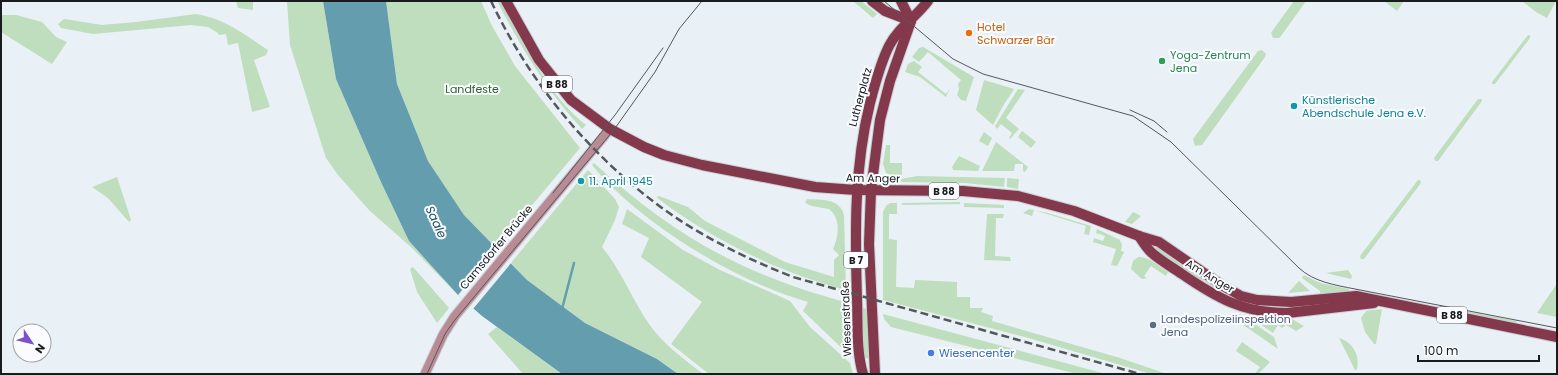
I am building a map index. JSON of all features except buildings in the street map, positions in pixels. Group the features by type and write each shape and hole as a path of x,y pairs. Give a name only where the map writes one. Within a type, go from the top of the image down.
{"main road":[{"name":"B 88","path":"506,1 527,41 552,77 571,100 610,129"},
{"path":"872,1 885,11 911,21"},
{"path":"901,1 911,21"},
{"name":"Lutherplatz","path":"856,190 862,141 877,76 892,40 928,1"},
{"name":"Lutherplatz","path":"870,190 880,120 890,81 911,21"},
{"name":"Am Anger","path":"610,129 644,147 702,165 799,185 856,190 963,192 1018,196 1048,203 1159,242 1223,286 1241,296 1257,300 1291,302 1356,296 1387,302"},
{"name":"Wiesenstraße","path":"856,190 859,347 863,374"},
{"name":"B 7","path":"870,190 870,244 876,374"},
{"name":"Am Anger","path":"1139,236 1151,253 1204,289 1227,302 1246,308 1272,313 1387,302"},
{"name":"B 88","path":"1387,302 1557,337"}],"street":[{"name":"Camsdorfer Brücke","path":"425,374 447,327 545,206 610,129"}],"green space":[{"path":"236,1 253,1 253,10 238,8"},
{"path":"287,1 323,1 336,79 381,182 409,241 458,295 412,248 369,210 338,175 326,158 290,45"},
{"name":"Landfeste","path":"386,1 481,1 492,26 515,66 580,148 496,248 464,215 428,161 397,84"},
{"path":"497,1 503,1 528,52 548,84 572,112 586,125 582,129 557,99 535,68"},
{"path":"853,1 861,1 877,14 873,18"},
{"path":"1294,1 1306,1 1281,36 1279,38 1273,38 1271,33"},
{"path":"1384,1 1404,1 1397,11"},
{"path":"1522,1 1556,1 1547,18 1536,12"},
{"path":"196,14 225,23 268,50 266,55 254,60 270,107 252,112 238,43 228,45 226,34 219,35 208,27 191,25 93,34 61,28 58,24 64,19 102,25"},
{"path":"1,15 16,15 42,22 56,37 67,42 52,64 1,32"},
{"path":"1528,35 1530,35 1530,38 1495,84 1492,84 1492,82"},
{"path":"923,47 974,77 966,101 961,100 957,95 959,89 958,84 961,80 928,52 919,62 912,57 919,48"},
{"path":"1262,50 1266,54 1265,57 1202,145 1195,146 1193,139 1258,51"},
{"path":"914,61 922,67 918,72 946,94 950,89 946,97 920,77 905,72 908,64"},
{"path":"984,80 1014,89 993,125 976,110"},
{"path":"1018,89 1025,90 1006,118 1019,129 1010,139 1009,138 1012,133 1001,124 997,129 995,126"},
{"path":"1478,99 1482,99 1482,101 1438,161 1435,161 1434,158"},
{"path":"1022,131 1036,142 1031,148 1018,137"},
{"path":"984,132 992,138 988,146 979,141"},
{"path":"996,142 1028,167 1025,172 1023,171 1023,164 1015,164 1014,171 982,171"},
{"path":"886,145 890,145 890,163 902,163 902,175 896,177 886,173 883,164"},
{"path":"959,156 980,166 978,171 953,170 952,167"},
{"path":"594,163 652,212 712,250 743,266 776,280 848,303 849,355 803,311 808,302 780,293 751,280 691,248 662,229 612,187 592,165"},
{"path":"588,170 615,199 619,207 615,220 602,247 615,265 649,324 674,351 703,374 678,374 657,359 585,323 527,280 511,263"},
{"path":"917,176 1005,178 1004,187 965,183 901,182 901,179"},
{"path":"117,177 131,220 129,222 108,198 92,187"},
{"path":"1007,178 1019,179 1018,189 1007,187"},
{"path":"1418,180 1420,180 1421,183 1364,259 1361,259 1360,256"},
{"path":"659,196 688,207 705,221 785,262 834,277 834,260 839,255 833,249 838,233 836,217 829,209 812,206 805,203 807,199 824,200 838,205 842,209 844,215 846,290 795,274 746,253 723,241 678,213 656,197"},
{"path":"960,202 960,204 902,205 902,203"},
{"path":"890,203 897,203 897,214 889,214 889,239 897,240 896,287 914,288 915,280 957,282 957,297 970,297 970,308 983,308 981,312 993,316 992,321 1120,358 1167,374 1151,374 1025,337 883,300 883,212 886,206"},
{"path":"964,203 1004,205 1004,208 964,207"},
{"path":"627,209 683,250 720,270 790,301 810,327 850,363 853,374 709,374 671,344 702,302 641,257 649,238 622,224"},
{"path":"1029,209 1034,210 1032,216 1023,213"},
{"path":"1035,210 1091,226 1089,235 1084,234 1086,226"},
{"path":"1133,212 1141,216 1132,224 1125,222"},
{"path":"987,214 1004,214 1003,218 996,218 995,256 1010,257 1011,261 984,260"},
{"path":"1097,229 1120,240 1122,245 1121,251 1124,252 1117,266 1111,265 1116,249 1093,242 1094,238 1103,241 1105,236 1096,233"},
{"path":"1157,247 1182,265 1205,278 1202,282 1155,250"},
{"path":"1138,257 1146,258 1154,262 1168,272 1166,276 1151,266 1144,276 1147,278 1142,279 1131,269 1133,261"},
{"path":"413,267 449,308 437,323 417,292 410,269"},
{"path":"1348,270 1352,276 1351,279 1326,273"},
{"path":"1304,275 1320,283 1349,289 1349,293 1320,294 1320,291 1302,278"},
{"path":"1299,281 1310,291 1288,293"},
{"path":"1556,285 1557,317 1537,313"},
{"path":"1440,306 1517,321 1516,323 1439,308"},
{"path":"862,308 869,309 871,357 869,359 864,357"},
{"path":"1382,309 1376,344 1374,344 1365,332 1361,318 1366,311"},
{"path":"883,314 1106,374 1077,374 891,327 884,319"},
{"path":"1240,314 1274,337 1278,349 1236,320"},
{"path":"1247,315 1272,319 1292,319 1304,326 1296,331 1286,325 1282,328 1278,325 1273,333"},
{"path":"497,327 562,374 523,374 488,334"},
{"path":"1339,338 1352,346 1357,359 1357,369 1355,370"},
{"path":"1242,342 1270,362 1258,374 1255,374 1260,367 1236,351"}],"water":[{"name":"Saale","path":"323,1 386,1 397,84 428,161 464,215 527,280 585,323 657,359 678,374 562,374 482,316 458,295 409,241 381,182 336,79"}],"pier":[{"path":"498,247 512,262 473,309 458,295"}],"waterway":[{"path":"562,309 574,263"}],"tram line":[{"path":"427,374 445,334 454,321 613,131 655,72 679,29 702,1"},
{"path":"884,1 953,59 983,74 1133,116 1171,142 1299,268 1311,277 1340,286 1557,328"},
{"path":"553,193 615,115 663,48"},
{"path":"1130,110 1154,121 1167,132"}],"railway":[{"path":"491,1 527,66 572,126 598,153 654,202 710,239 737,253 793,277 1140,374"}],"place":[{"name":"Hotel Schwarzer Bär","path":"969,33"},
{"name":"Yoga-Zentrum Jena","path":"1162,61"},
{"name":"Künstlerische Abendschule Jena e.V.","path":"1294,106"},
{"name":"11. April 1945","path":"581,181"},
{"name":"Landespolizeiinspektion Jena","path":"1153,325"},
{"name":"Wiesencenter","path":"931,353"}]}
